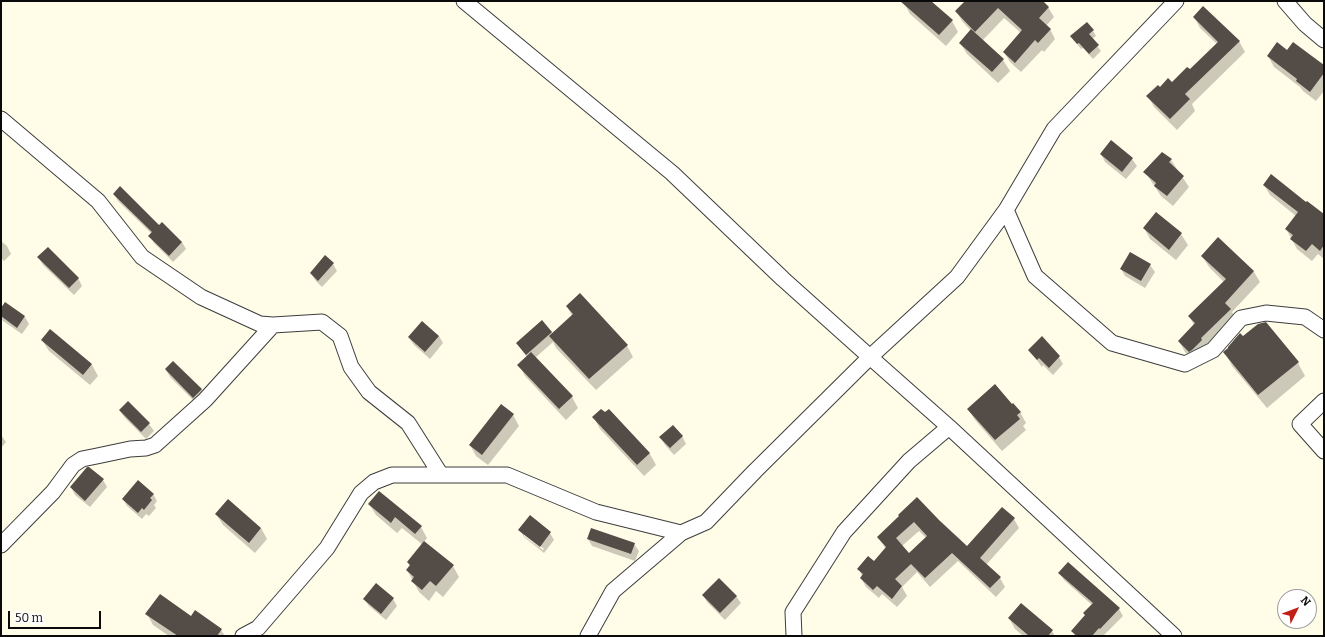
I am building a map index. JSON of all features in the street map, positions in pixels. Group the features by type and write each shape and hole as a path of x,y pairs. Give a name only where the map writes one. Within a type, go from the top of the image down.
{"street":[{"path":"464,1 672,173 783,279 949,427 1171,635"},
{"path":"588,636 613,591 681,533 706,522 870,357 957,277 1006,210 1054,129 1176,1"},
{"path":"1285,1 1305,24 1324,40"},
{"path":"1,119 98,201 142,257 201,297 260,324 272,325 322,322 340,336 351,367 369,392 408,423 441,475"},
{"path":"1006,210 1035,276 1112,344 1185,364 1213,350 1241,318 1266,313 1305,317 1324,330"},
{"path":"1,545 53,492 73,466 82,459 146,448 155,445 205,400 272,325"},
{"path":"1324,401 1300,424 1324,451"},
{"path":"794,636 793,612 844,532 909,461 949,427"},
{"path":"243,636 258,628 327,548 361,493 374,482 392,475 507,475 596,512 681,533"}],"building":[{"path":"900,1 931,1 953,20 939,35"},
{"path":"965,1 1043,1 1049,7 1039,18 1051,29 1038,43 1035,40 1015,63 1003,52 1022,30 998,8 975,32 955,11"},
{"path":"1203,6 1240,41 1185,94 1190,99 1170,119 1146,96 1158,85 1160,87 1168,78 1172,82 1187,67 1190,69 1218,42 1193,17"},
{"path":"1087,22 1094,30 1089,34 1099,45 1089,54 1070,36"},
{"path":"971,29 1004,59 992,72 959,43"},
{"path":"1277,42 1287,50 1293,42 1324,65 1324,73 1310,92 1296,81 1297,79 1267,56"},
{"path":"1111,140 1133,158 1122,172 1100,154"},
{"path":"1162,152 1172,159 1169,162 1184,176 1167,196 1154,186 1156,183 1143,172"},
{"path":"1271,174 1306,202 1307,201 1324,214 1324,245 1320,251 1312,244 1306,251 1290,239 1293,235 1285,229 1298,212 1263,185"},
{"path":"120,186 159,225 162,222 182,242 169,256 148,236 152,232 113,194"},
{"path":"1156,212 1182,233 1169,250 1143,228"},
{"path":"1218,237 1254,271 1225,303 1231,309 1189,352 1178,341 1195,323 1188,316 1226,279 1201,256"},
{"path":"48,247 79,278 69,288 37,257"},
{"path":"1130,252 1151,264 1141,281 1120,269"},
{"path":"325,255 334,263 318,281 310,273"},
{"path":"580,293 628,345 589,379 549,336 573,314 566,306"},
{"path":"5,302 25,316 17,328 1,316 1,308"},
{"path":"542,320 552,332 526,355 516,343"},
{"path":"422,321 439,336 425,352 408,337"},
{"path":"1266,322 1299,362 1258,395 1223,352 1240,333 1243,336 1258,324"},
{"path":"50,329 92,364 83,375 41,340"},
{"path":"1042,336 1060,356 1049,368 1039,358 1037,360 1028,350"},
{"path":"531,352 573,396 559,409 517,365"},
{"path":"173,361 202,389 193,398 165,369"},
{"path":"995,384 1021,412 1017,415 1020,419 995,440 967,409"},
{"path":"128,401 150,423 141,432 119,410"},
{"path":"501,404 514,414 482,455 469,445"},
{"path":"601,409 605,412 609,409 650,453 637,465 592,417"},
{"path":"673,425 683,436 670,448 659,437"},
{"path":"87,467 104,479 85,501 70,487"},
{"path":"138,480 154,494 150,498 152,500 144,510 142,508 138,513 122,499"},
{"path":"379,491 422,526 415,534 395,517 391,523 368,504"},
{"path":"917,497 967,546 1002,507 1015,518 980,558 1001,577 990,588 952,553 925,578 911,564 895,579 902,586 892,599 877,586 873,590 860,578 863,574 857,569 868,556 874,561 886,547 877,537 899,516 898,515","holes":["914,522 927,536 909,553 896,538"]},
{"path":"228,499 261,528 249,543 215,514"},
{"path":"530,515 551,532 540,547 518,530"},
{"path":"591,528 635,543 631,554 587,539"},
{"path":"424,541 454,565 436,586 430,581 422,590 411,581 414,577 406,570 410,565 407,562"},
{"path":"1068,562 1120,608 1092,636 1077,636 1071,631 1085,615 1083,613 1093,603 1058,573"},
{"path":"719,578 737,596 720,613 702,595"},
{"path":"376,583 394,598 381,614 363,599"},
{"path":"160,594 191,616 195,610 222,629 217,636 178,636 145,614"},
{"path":"1021,603 1053,630 1048,636 1029,636 1008,618"}]}
